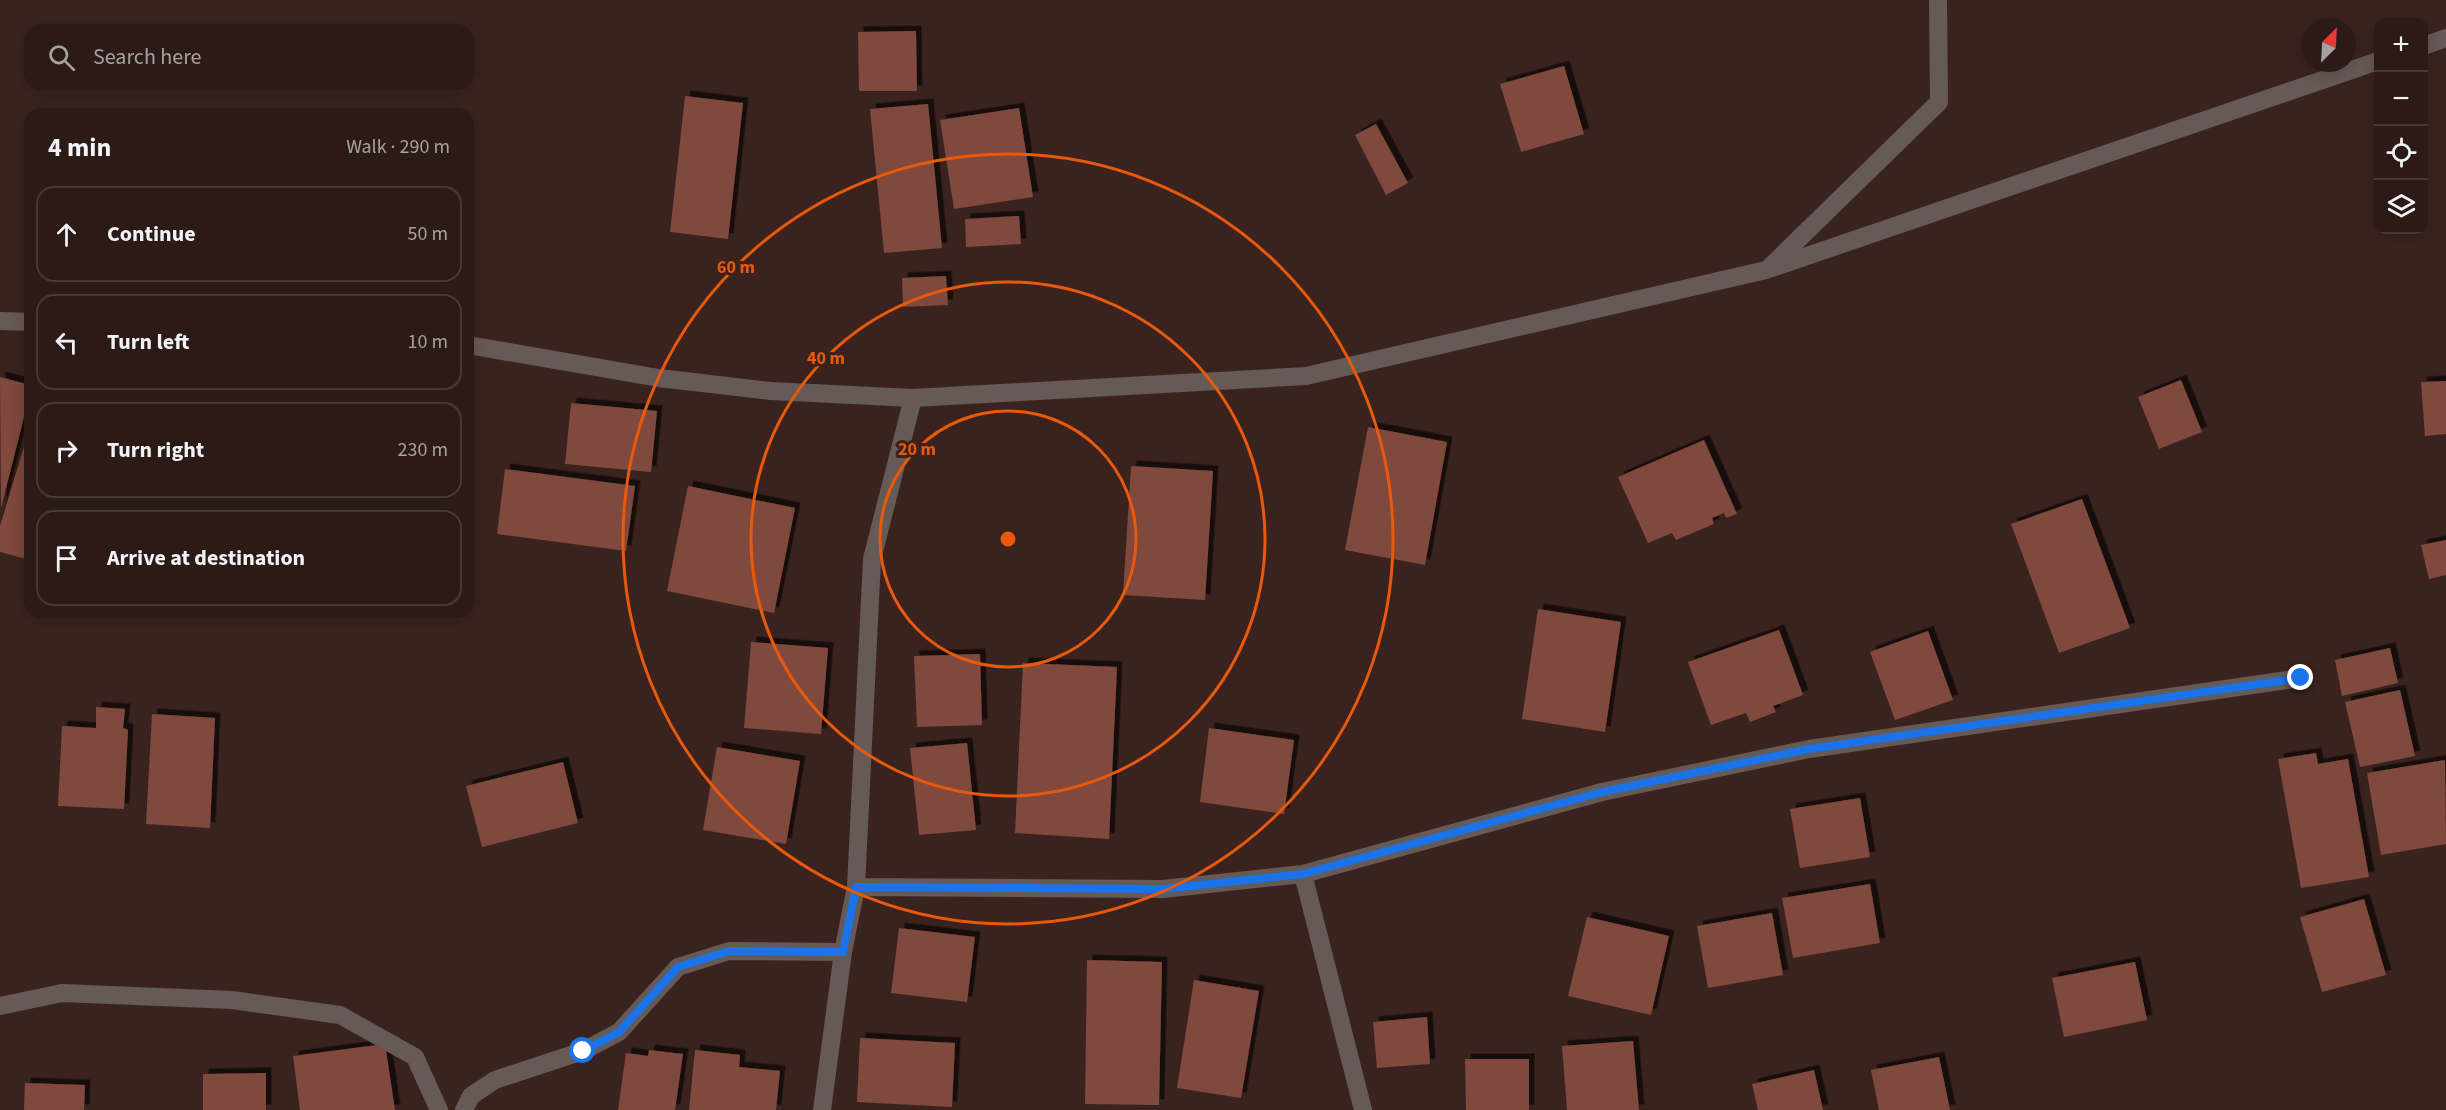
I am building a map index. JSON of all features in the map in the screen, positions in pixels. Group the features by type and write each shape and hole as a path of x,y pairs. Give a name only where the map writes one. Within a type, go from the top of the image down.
{"street":[{"path":"1766,270 1939,102 1938,0"},
{"path":"2428,45 2446,38"},
{"path":"474,346 659,378 771,392 913,398 1306,376 1766,270 2374,63"},
{"path":"0,321 24,322"},
{"path":"822,1110 843,952 856,887 872,559 913,398"},
{"path":"856,887 1163,889 1303,874 1602,792 1809,749 2301,678"},
{"path":"1303,874 1364,1110"},
{"path":"465,1110 471,1096 495,1080 583,1051 619,1032 678,967 729,951 843,952"},
{"path":"0,1006 63,993 232,1000 340,1015 416,1057 439,1110"}],"building":[{"path":"916,31 917,91 859,91 858,32"},
{"path":"1564,66 1584,134 1521,152 1500,84"},
{"path":"685,96 743,103 728,239 670,232"},
{"path":"928,104 942,248 884,253 870,109"},
{"path":"1019,108 1033,197 954,209 940,120"},
{"path":"1376,124 1408,183 1386,195 1355,135"},
{"path":"1019,216 1021,244 966,247 965,219"},
{"path":"946,276 948,305 903,307 902,278"},
{"path":"0,377 24,383 24,417 1,508"},
{"path":"2181,380 2202,432 2159,449 2138,397"},
{"path":"2446,381 2446,434 2425,436 2421,382"},
{"path":"571,403 657,411 651,472 565,464"},
{"path":"1368,427 1447,442 1425,565 1345,550"},
{"path":"1704,440 1737,514 1726,518 1724,513 1712,518 1714,524 1676,540 1672,533 1648,543 1618,477"},
{"path":"24,447 24,558 0,552 0,526"},
{"path":"1131,466 1213,471 1205,600 1123,595"},
{"path":"505,469 635,486 626,551 497,534"},
{"path":"688,486 795,508 774,613 667,591"},
{"path":"2082,499 2130,628 2059,653 2011,524"},
{"path":"2446,540 2446,575 2429,579 2421,545"},
{"path":"1538,609 1621,622 1605,732 1522,719"},
{"path":"1779,630 1803,695 1773,706 1776,712 1750,722 1746,713 1711,725 1688,662"},
{"path":"1928,631 1953,700 1895,720 1870,652"},
{"path":"751,642 828,648 821,734 744,728"},
{"path":"2390,648 2398,683 2342,696 2335,660"},
{"path":"980,654 982,725 917,727 914,656"},
{"path":"1023,663 1117,667 1109,839 1015,833"},
{"path":"2400,690 2415,756 2360,767 2345,702"},
{"path":"96,707 125,709 123,728 128,730 124,809 58,806 62,726 96,728"},
{"path":"152,714 215,718 210,828 146,824"},
{"path":"1209,728 1294,740 1284,814 1200,802"},
{"path":"967,743 976,830 919,835 910,748"},
{"path":"717,747 800,761 786,844 703,830"},
{"path":"2316,753 2318,764 2348,759 2369,877 2301,888 2278,759"},
{"path":"2445,760 2446,844 2381,855 2367,773"},
{"path":"563,762 578,823 482,847 466,786"},
{"path":"1860,798 1870,857 1800,868 1790,809"},
{"path":"1870,884 1880,943 1793,958 1782,898"},
{"path":"2364,899 2386,975 2322,992 2300,917"},
{"path":"1772,913 1783,975 1708,988 1697,926"},
{"path":"1587,917 1669,936 1651,1015 1568,996"},
{"path":"899,928 975,937 967,1002 891,993"},
{"path":"1087,960 1162,962 1159,1105 1085,1104"},
{"path":"2135,962 2147,1020 2064,1037 2052,978"},
{"path":"1194,980 1259,991 1241,1098 1177,1088"},
{"path":"1427,1017 1430,1064 1377,1068 1373,1022"},
{"path":"860,1038 955,1043 952,1107 857,1102"},
{"path":"1633,1041 1639,1110 1567,1110 1562,1046"},
{"path":"385,1044 395,1110 300,1110 293,1056"},
{"path":"649,1050 683,1054 675,1110 618,1110 626,1053 648,1056"},
{"path":"695,1050 740,1055 739,1067 780,1071 776,1110 689,1110"},
{"path":"1939,1057 1950,1110 1879,1110 1871,1070"},
{"path":"1465,1059 1529,1059 1529,1110 1466,1110"},
{"path":"1814,1070 1823,1110 1758,1110 1752,1084"},
{"path":"266,1073 266,1110 203,1110 203,1074"},
{"path":"25,1083 85,1085 84,1110 24,1110"}],"route":[{"path":"583,1051 619,1032 678,967 729,951 843,952 856,887 1163,889 1303,874 1602,792 1809,749 2301,678"}]}
